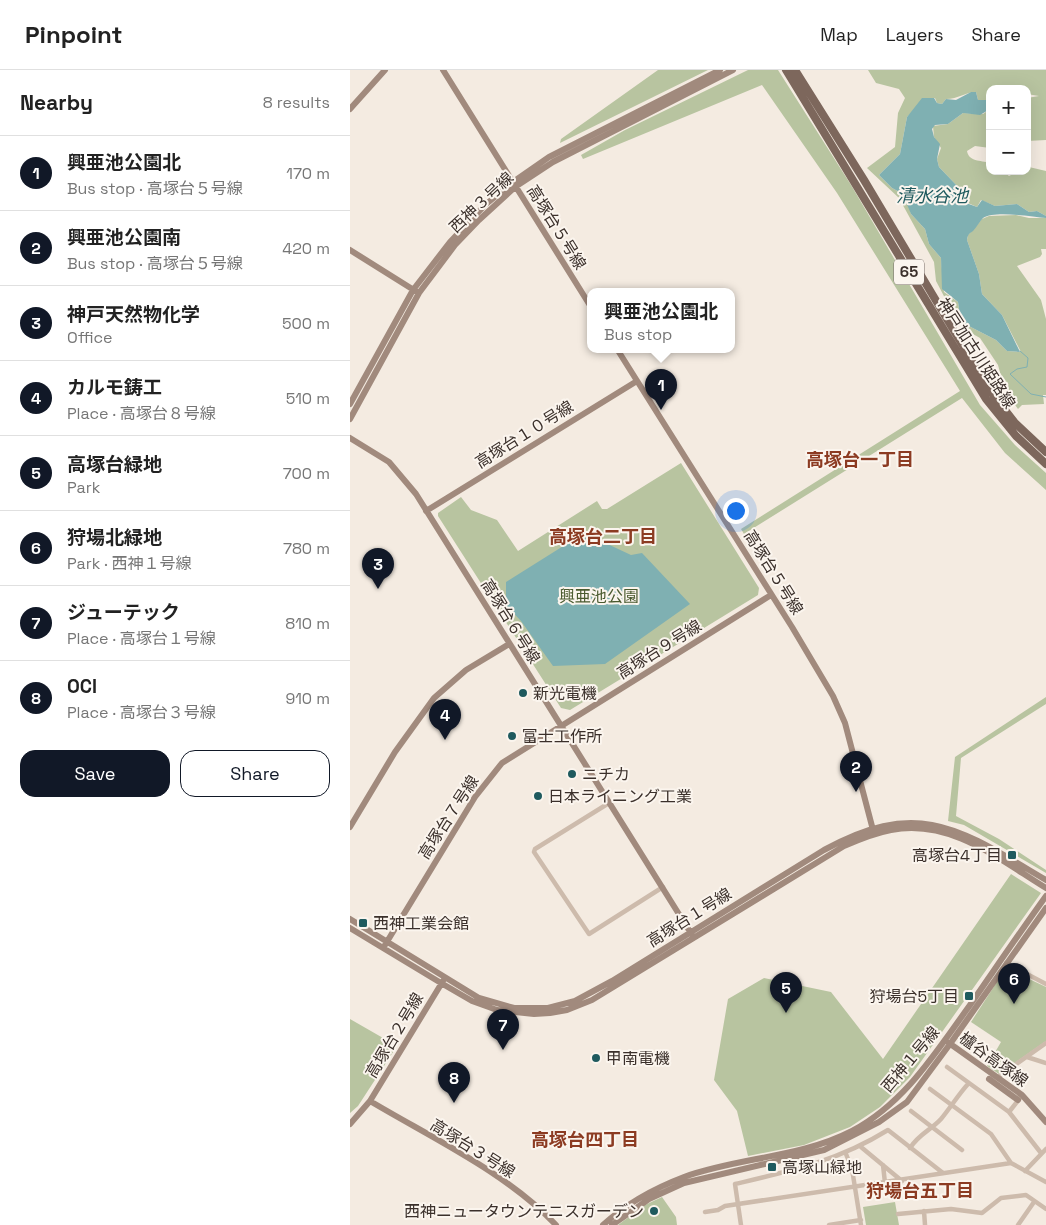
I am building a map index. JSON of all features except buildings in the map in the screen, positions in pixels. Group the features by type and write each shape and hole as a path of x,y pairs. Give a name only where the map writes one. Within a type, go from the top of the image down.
{"main road":[{"name":"神戸加古川姫路線","path":"786,70 986,399 1016,436 1046,464"},
{"name":"神戸加古川姫路線","path":"795,70 864,180 990,391 1015,423 1046,452"}],"street":[{"path":"350,109 385,70"},
{"name":"高塚台５号線","path":"444,70 587,301"},
{"name":"西神３号線","path":"350,404 416,292 455,246 514,184 550,157 589,135 720,70"},
{"name":"西神３号線","path":"514,184 592,141 733,70"},
{"path":"350,250 416,292"},
{"name":"西神３号線","path":"350,419 416,292"},
{"name":"高塚台５号線","path":"620,353 815,663 844,723 873,831"},
{"name":"高塚台１０号線","path":"426,511 637,380"},
{"name":"高塚台６号線","path":"350,438 389,462 407,482 695,938"},
{"name":"高塚台９号線","path":"562,726 771,595"},
{"path":"350,827 395,752 434,698 466,670 510,644"},
{"name":"高塚台７号線","path":"383,948 486,781 502,763 562,726"},
{"path":"609,802 535,849 534,852 589,934 663,888"},
{"name":"高塚台１号線","path":"350,919 472,1000 497,1010 534,1014 559,1011 592,1000 844,846 873,831 897,823 929,824 957,831 982,842 1046,880"},
{"name":"高塚台１号線","path":"350,928 383,948 479,998 514,1008 548,1008 575,1001 612,981 690,931 849,836 894,829 918,829 944,833 967,840 1046,888"},
{"name":"西神１号線","path":"612,1225 649,1199 684,1183 824,1150 851,1138 907,1102 1046,896"},
{"name":"西神１号線","path":"603,1225 616,1214 652,1191 686,1177 813,1147 852,1131 880,1114 904,1092 948,1042 1046,908"},
{"path":"1006,964 1046,984"},
{"name":"高塚台２号線","path":"350,1124 370,1101 443,980"},
{"name":"櫨谷高塚線","path":"948,1042 998,1077 1046,1122"},
{"path":"998,1077 1046,1044"},
{"path":"1027,1057 1046,1063"},
{"path":"947,1067 1009,1112 1041,1153"},
{"path":"989,1079 1020,1097 1009,1112"},
{"path":"910,1148 917,1136 932,1128 968,1084"},
{"path":"930,1089 950,1106 991,1134 1011,1163 1046,1182"},
{"name":"高塚台３号線","path":"370,1101 494,1175 519,1192 556,1225"},
{"path":"911,1111 962,1150"},
{"path":"740,1225 735,1184 816,1165 861,1147 888,1130 943,1172"},
{"path":"861,1147 902,1181"},
{"path":"1025,1171 1046,1149"},
{"path":"829,1225 861,1222 856,1187 846,1154"},
{"path":"705,1212 718,1210 724,1206 902,1181 943,1172 1011,1163"},
{"path":"883,1165 885,1183"},
{"path":"898,1214 924,1210 951,1209 982,1213 1001,1198 1026,1195 1046,1209"},
{"path":"1018,1225 1034,1202"},
{"path":"924,1210 925,1225"}],"green space":[{"path":"658,70 708,70 560,143 561,139"},
{"path":"748,70 778,70 851,185 980,405 1015,445 1046,473 1046,490 1005,453 962,398 744,534 741,529 960,391 837,193 762,85 583,159 581,155 625,130"},
{"path":"868,70 1046,70 1046,140 1031,141 1031,97 1039,96 1031,95 1031,85 986,85 986,100 978,100 976,92 946,99 942,104 937,103 935,98 921,102 907,117 900,154 879,175 892,188 907,196 911,214 925,229 929,244 941,258 944,292 958,302 961,322 996,340 1007,351 1021,352 1002,315 982,294 979,274 967,240 968,235 982,219 989,216 1016,215 1029,218 1046,218 1046,249 1041,249 1042,254 1040,257 1017,266 1041,300 1046,319 1046,395 1043,395 1044,404 1022,405 1018,409 1005,391 998,365 980,338 964,329 956,319 936,281 934,262 899,198 867,168 895,147 898,113 905,98 899,89 876,83"},
{"path":"986,112 986,147 975,146 967,151 968,155 976,160 986,162 986,175 1031,175 1031,167 1046,171 1046,216 1037,211 1029,212 1017,204 995,206 981,200 977,207 957,198 961,190 939,167 937,159 941,148 934,137 933,126 948,124 963,113 983,114"},
{"name":"興亜池公園","path":"681,463 759,588 758,595 570,710 561,708 438,516 438,513 461,497 471,510 497,520 518,551 597,501 602,509 607,509"},
{"path":"1046,697 1046,704 961,758 956,816 999,839 1046,870 1046,873 964,825 948,821 955,757"},
{"path":"1011,874 1041,893 910,1077 880,1107 850,1127 804,1145 748,1156 737,1111 714,1080 728,999 764,978 831,992 883,1059"},
{"path":"1006,968 1046,987 1046,1041 999,1074 987,1066 1001,1042 971,1022"},
{"path":"350,1019 397,1046 358,1106 350,1113"},
{"name":"西神ニュータウンテニスガーデン","path":"662,1197 676,1217 677,1225 618,1225 645,1205"},
{"path":"895,1202 899,1225 866,1225 863,1207"}],"water":[{"name":"清水谷池","path":"971,92 976,92 978,100 986,100 986,111 980,115 963,113 948,124 935,125 932,129 934,137 940,144 937,159 939,167 961,190 957,194 958,200 977,207 982,200 995,206 1017,204 1029,212 1037,211 1046,216 1046,218 996,214 989,216 983,218 969,234 967,240 979,274 982,294 1002,315 1020,352 1007,351 996,340 961,322 958,302 942,289 941,258 929,244 925,229 911,214 906,202 907,196 892,188 879,175 900,154 907,117 922,98 934,98 937,103 942,104 946,99 956,100"},
{"path":"584,533 631,555 642,553 690,604 605,664 553,666 521,621 506,605 506,582"}],"waterway":[{"path":"1020,351 1028,358 1027,367 1017,369 1010,374 1031,394 1046,397"}],"place":[{"name":"興亜池公園北","path":"661,410"},
{"name":"神戸天然物化学","path":"378,589"},
{"name":"新光電機","path":"523,693"},
{"name":"富士工作所","path":"512,736"},
{"name":"カルモ鋳工","path":"445,740"},
{"name":"ニチカ","path":"572,774"},
{"name":"興亜池公園南","path":"856,792"},
{"name":"日本ライニング工業","path":"538,796"},
{"name":"高塚台4丁目","path":"1012,855"},
{"name":"西神工業会館","path":"363,923"},
{"name":"狩場台5丁目","path":"969,996"},
{"name":"狩場北緑地","path":"1014,1004"},
{"name":"高塚台緑地","path":"786,1013"},
{"name":"ジューテック","path":"503,1050"},
{"name":"甲南電機","path":"596,1058"},
{"name":"OCI","path":"454,1103"},
{"name":"高塚山緑地","path":"772,1167"},
{"name":"西神ニュータウンテニスガーデン","path":"654,1211"}],"district":[{"name":"高塚台一丁目","path":"860,460"},
{"name":"高塚台二丁目","path":"603,537"},
{"name":"高塚台四丁目","path":"585,1140"},
{"name":"狩場台五丁目","path":"920,1191"}]}
